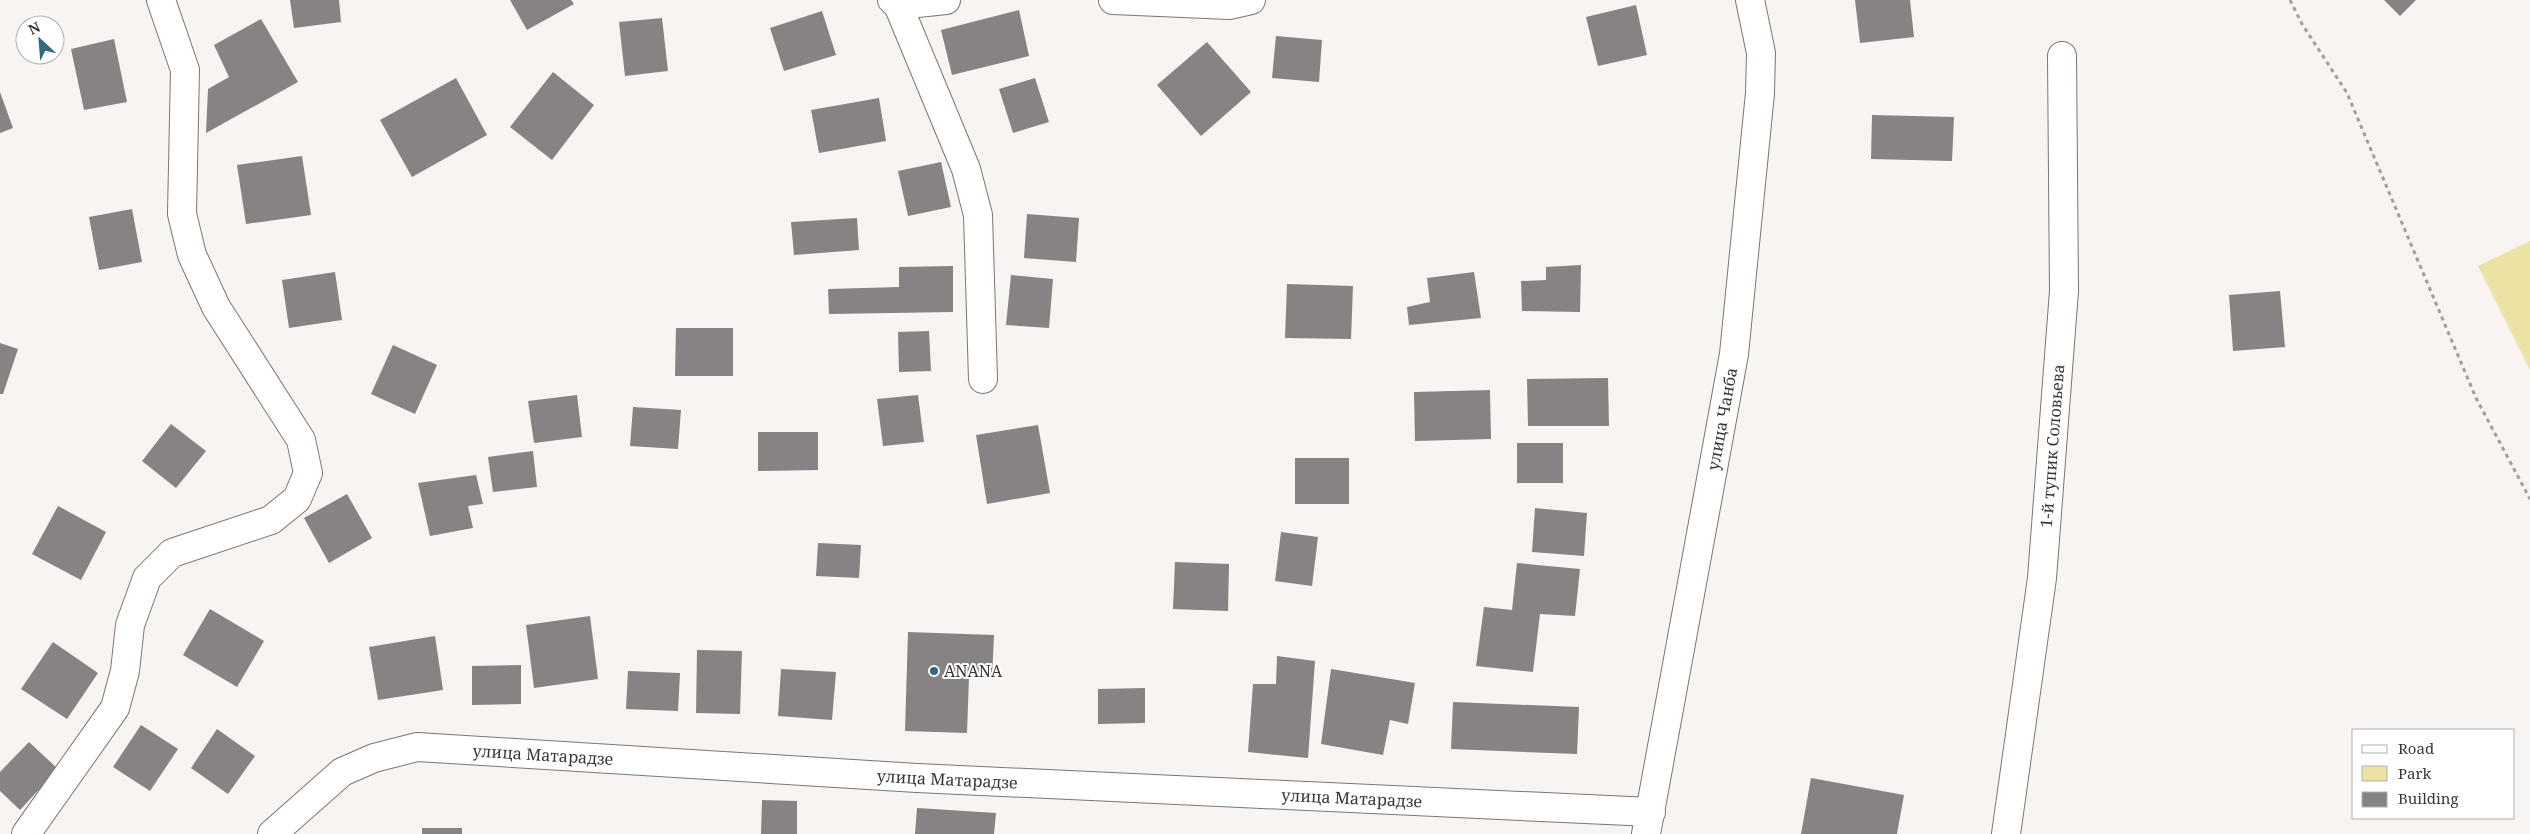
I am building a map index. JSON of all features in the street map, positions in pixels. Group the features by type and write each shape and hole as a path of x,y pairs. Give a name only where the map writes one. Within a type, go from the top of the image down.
{"street":[{"path":"26,834 115,708 125,671 130,625 147,578 172,553 271,520 297,499 308,473 301,440 216,307 192,254 182,214 185,70 161,0"},
{"path":"946,0 895,3 966,168 978,215 983,379"},
{"path":"1113,0 1229,5 1251,0"},
{"name":"улица Чанба","path":"1649,823 1734,354 1760,83 1761,53 1750,0"},
{"name":"1-й тупик Соловьева","path":"2006,834 2042,578 2064,291 2062,56"},
{"name":"улица Матарадзе","path":"272,834 342,772 374,758 417,747 1649,823"}],"path":[{"path":"2290,0 2302,24 2347,93 2476,398 2530,499"}],"green space":[{"path":"2530,241 2530,370 2478,266"}],"building":[{"path":"290,0 339,0 341,22 294,28"},
{"path":"510,0 571,0 574,4 527,30"},
{"path":"1855,0 1910,0 1914,37 1860,43"},
{"path":"2384,0 2416,0 2400,16"},
{"path":"1636,5 1647,55 1598,66 1586,17"},
{"path":"1019,10 1029,56 952,75 941,30"},
{"path":"822,11 836,55 784,71 770,28"},
{"path":"662,18 668,71 625,76 619,22"},
{"path":"261,19 298,82 206,133 208,89 229,77 214,45"},
{"path":"1276,36 1322,40 1319,82 1272,78"},
{"path":"114,39 127,102 84,110 71,49"},
{"path":"1207,42 1251,92 1201,136 1157,85"},
{"path":"553,72 594,105 552,160 510,127"},
{"path":"456,78 487,135 412,177 380,120"},
{"path":"1035,78 1049,122 1013,133 999,89"},
{"path":"0,92 13,128 0,133"},
{"path":"879,98 886,141 819,153 811,110"},
{"path":"1872,115 1954,117 1952,161 1871,159"},
{"path":"302,156 311,215 246,224 237,165"},
{"path":"941,162 951,207 908,216 898,171"},
{"path":"132,209 142,262 99,270 89,217"},
{"path":"1027,214 1079,218 1076,262 1024,258"},
{"path":"857,218 859,250 794,255 791,222"},
{"path":"1581,265 1580,312 1522,311 1521,281 1546,280 1546,267"},
{"path":"953,266 953,312 829,314 828,289 899,287 899,267"},
{"path":"335,272 342,320 289,328 282,280"},
{"path":"1474,272 1481,318 1409,325 1407,307 1430,302 1427,278"},
{"path":"1011,275 1053,279 1049,328 1006,325"},
{"path":"1287,284 1353,286 1351,339 1285,338"},
{"path":"2280,291 2285,347 2233,351 2229,295"},
{"path":"676,328 733,328 733,376 675,376"},
{"path":"929,331 931,371 899,372 898,332"},
{"path":"0,343 18,349 3,394 0,394"},
{"path":"393,345 437,365 415,414 371,394"},
{"path":"1608,378 1609,426 1528,426 1527,379"},
{"path":"1490,390 1491,439 1415,441 1414,392"},
{"path":"577,395 582,437 534,443 528,401"},
{"path":"918,395 924,442 883,446 877,399"},
{"path":"633,407 681,410 678,449 630,446"},
{"path":"171,424 206,451 176,488 142,461"},
{"path":"1038,425 1050,493 987,504 976,435"},
{"path":"758,432 818,432 818,470 758,471"},
{"path":"1517,443 1563,443 1563,483 1517,483"},
{"path":"533,451 537,487 493,492 488,457"},
{"path":"1295,458 1349,458 1349,504 1295,504"},
{"path":"476,475 483,504 468,506 473,528 430,536 418,483"},
{"path":"347,494 372,538 329,563 304,518"},
{"path":"58,506 106,532 81,580 32,554"},
{"path":"1535,508 1587,513 1584,556 1532,552"},
{"path":"1281,532 1318,537 1312,586 1275,581"},
{"path":"818,543 861,545 859,578 816,576"},
{"path":"1175,562 1229,564 1228,611 1173,609"},
{"path":"1517,563 1580,569 1575,616 1540,614 1533,672 1476,666 1484,607 1512,610"},
{"path":"210,609 264,641 237,687 183,655"},
{"path":"590,616 598,679 534,688 526,625"},
{"path":"908,632 994,635 992,678 969,677 967,733 905,731"},
{"path":"435,636 443,690 378,700 369,647"},
{"path":"53,642 98,673 67,719 21,689"},
{"path":"697,650 742,651 740,714 696,713"},
{"path":"1277,656 1315,661 1308,758 1248,752 1253,684 1276,684"},
{"path":"521,665 521,704 472,705 472,666"},
{"path":"781,669 836,672 832,720 778,716"},
{"path":"1331,669 1415,683 1408,724 1390,720 1383,755 1321,744"},
{"path":"628,671 680,673 678,711 626,709"},
{"path":"1145,688 1145,723 1098,724 1098,689"},
{"path":"1453,702 1579,707 1577,754 1451,749"},
{"path":"141,725 178,749 150,791 113,767"},
{"path":"217,729 255,756 228,794 191,768"},
{"path":"29,742 58,769 20,810 0,791 0,772"},
{"path":"1811,778 1904,795 1897,834 1801,834"},
{"path":"762,800 797,801 797,834 761,834"},
{"path":"917,808 996,813 994,834 915,834"},
{"path":"422,828 462,828 462,834 422,834"}],"place":[{"name":"ANANA","path":"934,671"}]}
